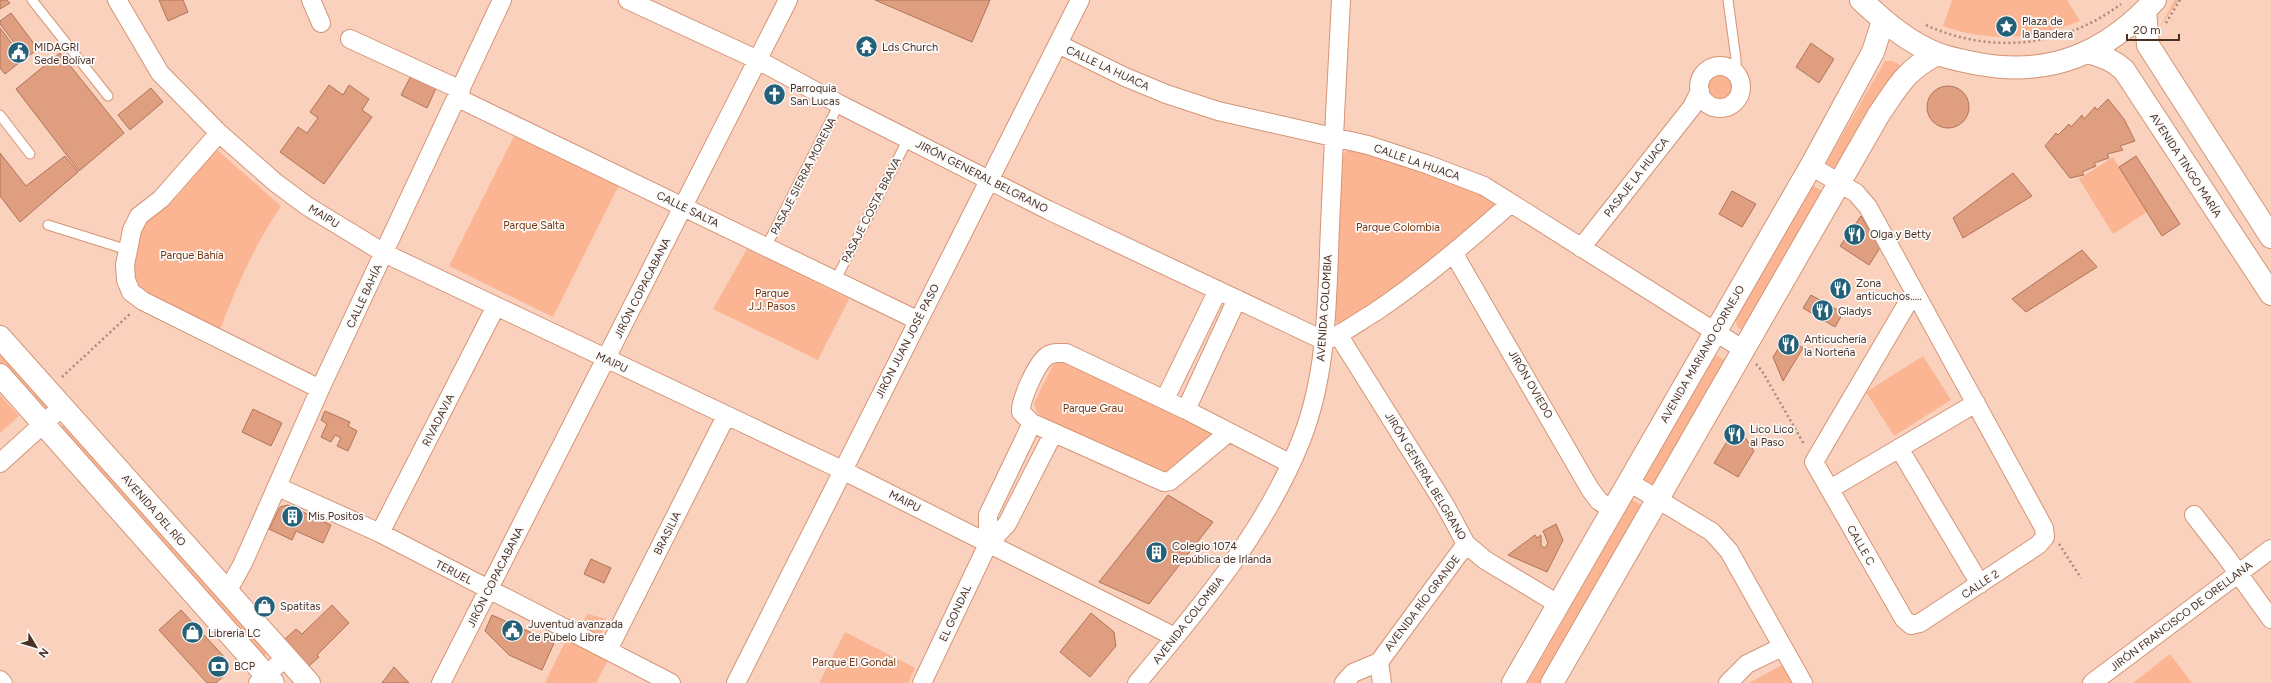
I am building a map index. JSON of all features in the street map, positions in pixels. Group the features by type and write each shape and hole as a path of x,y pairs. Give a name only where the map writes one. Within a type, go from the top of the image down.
{"main road":[{"path":"1862,0 1883,21 1909,39 1937,54 1993,66 2024,68 2054,65 2087,52 2121,32 2150,5"},
{"path":"2150,5 2146,33 2148,45 2271,237"},
{"name":"AVENIDA MARIANO CORNEJO","path":"1513,683 1811,166 1873,52 1883,21"},
{"name":"AVENIDA TINGO MARÍA","path":"2087,52 2106,58 2124,70 2271,294"},
{"path":"1552,683 1879,114 1905,76 1918,64 1937,54"},
{"name":"AVENIDA DEL RÍO","path":"0,337 309,683"},
{"path":"0,375 266,681"}],"street":[{"name":"MAIPU","path":"117,0 160,73 219,133 276,183 307,206 384,253 842,470 1175,637"},
{"path":"311,0 321,23"},
{"name":"CALLE BAHÍA","path":"227,592 243,563 278,487 320,388 460,94 502,0"},
{"name":"JIRÓN GENERAL BELGRANO","path":"628,0 758,60 839,104 1048,210 1237,299 1332,338 1446,505 1466,544 1485,560 1558,604"},
{"name":"JIRÓN COPACABANA","path":"442,683 788,0"},
{"name":"JIRÓN JUAN JOSÉ PASO","path":"736,683 917,320 991,180 1080,0"},
{"name":"AVENIDA COLOMBIA","path":"1137,683 1175,637 1246,544 1291,464 1312,409 1332,338 1334,136 1341,0"},
{"name":"CALLE SALTA","path":"350,39 683,207 917,320"},
{"name":"CALLE LA HUACA","path":"1058,44 1125,77 1166,94 1218,111 1334,136 1430,165 1484,186 1744,350"},
{"path":"1718,67 1734,67 1741,85 1737,100 1724,108 1700,101 1701,80 1708,71 1718,67"},
{"name":"PASAJE LA HUACA","path":"1581,248 1700,101"},
{"path":"219,133 161,199 139,216 132,230 128,250 126,280 130,292 144,301 320,388"},
{"path":"1811,166 1856,193 1868,207 2044,528 2045,537"},
{"path":"1332,338 1405,292 1454,254 1511,203"},
{"name":"JIRÓN OVIEDO","path":"1454,254 1590,490 1613,510"},
{"path":"1165,399 1218,290"},
{"path":"1814,462 1914,292"},
{"path":"1186,410 1237,299"},
{"name":"RIVADAVIA","path":"380,533 496,306"},
{"path":"1229,432 1170,481 1164,482 1098,451 1053,434 1032,423 1021,412 1020,404 1032,379 1047,356 1057,352 1066,353 1165,399 1186,410 1229,432 1291,464"},
{"path":"1830,489 1976,403"},
{"path":"0,463 63,406"},
{"name":"BRASILIA","path":"608,650 726,416"},
{"name":"EL GONDAL","path":"988,544 988,515 1032,423"},
{"name":"EL GONDAL","path":"922,683 988,544 1007,524 1053,434"},
{"path":"1899,448 1980,584"},
{"name":"CALLE C","path":"1814,462 1904,619 1911,625"},
{"path":"1629,482 1712,532 1729,551 1803,683"},
{"name":"TERUEL","path":"278,487 380,533 671,683"},
{"path":"2194,516 2239,573 2271,619"},
{"name":"CALLE 2","path":"1911,625 1920,624 2038,545 2045,537"},
{"name":"AVENIDA RÍO GRANDE","path":"1344,683 1353,673 1365,666 1379,662 1466,544"},
{"name":"JIRÓN FRANCISCO DE ORELLANA","path":"2092,683 2271,549"},
{"path":"1728,683 1747,664 1782,647"},
{"path":"266,681 286,658"},
{"name":"AVENIDA RÍO GRANDE","path":"1379,662 1382,683"},
{"path":"0,680 3,683"}],"lane":[{"path":"32,0 108,96"},
{"path":"1728,0 1734,67"},
{"name":"PASAJE SIERRA MORENA","path":"766,247 839,104"},
{"path":"0,115 30,154"},
{"name":"PASAJE COSTA BRAVA","path":"835,281 908,139"},
{"path":"48,225 128,250"}],"path":[{"path":"1924,24 1964,39 1989,43 2014,44 2039,41 2064,35 2087,26 2126,0"},
{"path":"2164,29 2180,0"},
{"path":"48,390 144,301"},
{"path":"1762,371 1814,462"},
{"path":"2045,537 2057,541 2081,578"}],"green space":[{"path":"1952,0 2067,0 2080,21 2046,32 2029,35 1995,37 1977,35 1943,26"},
{"path":"2175,0 2179,0 2159,28"},
{"path":"1885,61 1893,61 1902,66 1849,177 1826,163"},
{"path":"1722,73 1731,77 1735,86 1731,95 1722,99 1713,95 1709,86 1713,77"},
{"name":"Parque Salta","path":"515,134 619,185 553,317 449,266"},
{"name":"Parque Colombia","path":"1354,148 1495,199 1497,212 1350,328 1337,324 1334,317 1341,156"},
{"name":"Parque Bahía","path":"216,149 281,206 263,235 247,266 220,329 146,293 138,288 133,277 138,236 144,224 181,192"},
{"path":"2113,157 2147,212 2113,234 2079,179"},
{"path":"1812,185 1834,198 1749,333 1738,328 1735,319"},
{"name":"Parque J.J. Pasos","path":"747,249 849,299 818,360 713,309"},
{"path":"0,348 51,403 46,412 0,367"},
{"path":"1716,355 1737,367 1663,497 1639,485"},
{"path":"1923,356 1951,400 1894,436 1866,392"},
{"name":"Parque Grau","path":"1059,361 1069,363 1210,430 1210,439 1165,476 1045,420 1037,412 1034,403 1053,365"},
{"path":"0,395 19,416 0,433"},
{"path":"66,423 270,651 261,658 56,431"},
{"path":"1632,500 1653,512 1554,683 1527,683"},
{"path":"588,614 606,619 601,636 588,632 582,622"},
{"name":"Parque El Gondal","path":"845,632 915,668 908,683 819,683"},
{"path":"566,640 608,660 596,683 545,683"},
{"path":"2170,654 2192,683 2133,683"},
{"path":"1782,665 1793,683 1749,683"}],"building":[{"path":"0,0 7,0 10,3 0,9"},
{"path":"159,0 183,0 188,12 168,21"},
{"path":"875,0 990,0 972,42"},
{"path":"11,13 38,49 26,58 0,24 0,21"},
{"path":"0,28 24,59 5,74 0,68"},
{"path":"1811,43 1834,59 1819,83 1796,67"},
{"path":"60,53 124,133 79,171 16,89"},
{"path":"412,74 437,86 427,108 401,95"},
{"path":"329,85 343,95 349,85 369,99 362,110 372,117 324,184 280,152 298,127 307,133 318,118 310,112"},
{"path":"1948,86 1963,92 1969,107 1963,122 1948,128 1933,122 1927,107 1933,92"},
{"path":"151,88 163,102 130,130 118,115"},
{"path":"2108,99 2124,119 2135,141 2120,146 2123,150 2107,154 2109,158 2094,163 2096,166 2082,172 2084,175 2070,178 2045,146 2056,133 2058,135 2069,124 2071,127 2082,115 2084,119 2095,107 2097,110"},
{"path":"0,153 26,186 65,156 78,172 20,222 0,196"},
{"path":"2136,156 2180,224 2162,236 2119,167"},
{"path":"2013,173 2032,196 1963,238 1953,218"},
{"path":"1732,191 1756,204 1742,227 1719,214"},
{"path":"1861,216 1880,248 1869,265 1840,246"},
{"path":"2082,250 2097,267 2026,312 2012,299"},
{"name":"Gladys","path":"1811,295 1843,313 1835,327 1803,308"},
{"path":"1786,337 1803,348 1783,381 1773,357"},
{"path":"253,409 282,423 271,446 242,432"},
{"path":"325,411 350,422 348,426 357,431 348,451 337,446 341,438 335,435 331,442 321,437 327,424 321,420"},
{"path":"1737,425 1754,451 1738,477 1714,463"},
{"name":"Colegio 1074 República de Irlanda","path":"1168,495 1213,522 1149,604 1099,582"},
{"name":"Mis Positos","path":"288,505 331,525 323,543 296,531 292,540 269,529 280,507"},
{"path":"1556,524 1563,540 1547,572 1508,555 1535,535 1537,538 1541,535 1541,546 1545,548 1548,543 1543,531"},
{"path":"591,559 611,568 604,583 584,574"},
{"name":"Spatitas","path":"262,598 272,608 267,614 256,603"},
{"path":"332,605 349,623 317,655 319,657 309,666 284,640 296,629 302,634"},
{"path":"181,610 227,660 228,672 216,683 207,683 159,630"},
{"path":"1091,613 1114,632 1116,646 1090,677 1060,652"},
{"path":"492,615 554,643 542,670 509,655 485,631"},
{"path":"394,667 409,683 382,683"}],"place":[{"name":"Plaza de la Bandera","path":"2007,27"},
{"name":"Lds Church","path":"867,47"},
{"name":"MIDAGRI Sede Bolívar","path":"19,53"},
{"name":"Parroquia San Lucas","path":"774,94"},
{"name":"Olga y Betty","path":"1854,234"},
{"name":"Zona anticuchos.....","path":"1841,289"},
{"name":"Gladys","path":"1823,311"},
{"name":"Anticuchería la Norteña","path":"1788,345"},
{"name":"Lico Lico al Paso","path":"1735,435"},
{"name":"Mis Positos","path":"293,516"},
{"name":"Colegio 1074 República de Irlanda","path":"1156,552"},
{"name":"Spatitas","path":"264,606"},
{"name":"Juventud avanzada de Pubelo Libre","path":"512,630"},
{"name":"Libreria LC","path":"193,633"},
{"name":"BCP","path":"219,666"}]}
